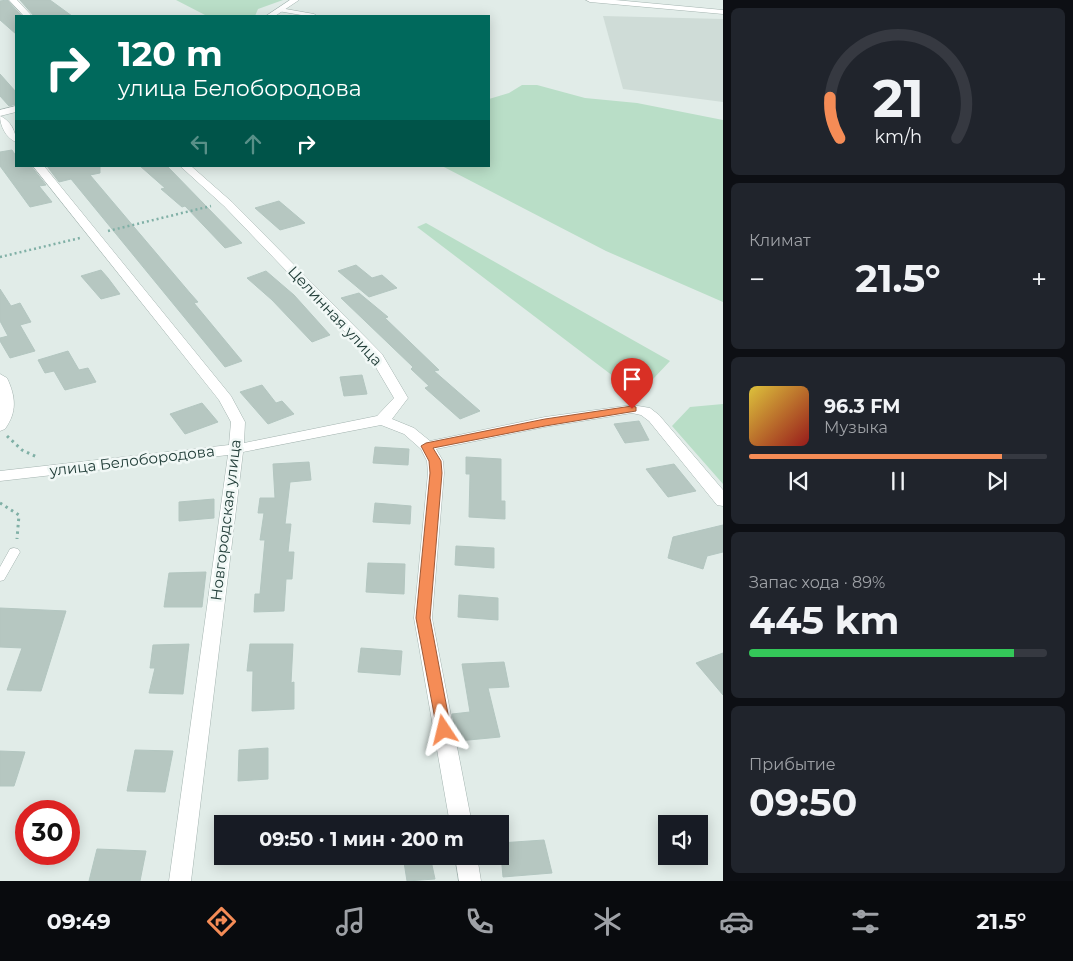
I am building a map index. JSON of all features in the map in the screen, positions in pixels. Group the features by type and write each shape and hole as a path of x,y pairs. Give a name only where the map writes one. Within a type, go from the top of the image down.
{"street":[{"path":"13,0 27,15"},
{"path":"272,15 295,0"},
{"path":"590,0 723,12"},
{"path":"0,112 15,109"},
{"path":"0,119 15,138"},
{"name":"Новгородская улица","path":"39,167 226,399 238,422 180,881"},
{"name":"Целинная улица","path":"186,167 227,202 377,357 401,398 395,408 382,420"},
{"path":"0,378 8,394 3,430"},
{"path":"426,446 545,422 632,409 645,411 662,428 723,501"},
{"path":"382,420 409,431 426,446 435,461 436,473 423,618 459,815"},
{"name":"улица Белобородова","path":"0,476 236,448 382,420"},
{"path":"467,865 470,881"}],"lane":[{"path":"280,10 308,15"},
{"path":"0,577 14,552"}],"path":[{"path":"0,257 227,202"},
{"path":"3,430 22,450 69,468"},
{"path":"0,503 18,514 19,532 14,552"}],"shaded area":[{"path":"603,16 723,19 723,102 623,89"}],"green space":[{"path":"176,0 283,0 258,9 255,15 205,15"},
{"path":"522,85 537,85 585,98 637,103 723,120 723,302 606,251 444,167 490,167 490,99 509,93"},
{"path":"426,223 670,361 638,395 417,227"},
{"path":"723,404 723,484 672,426 690,407"}],"building":[{"path":"7,0 21,15 15,15 15,33 0,20 0,1"},
{"path":"20,0 50,0 71,15 33,15"},
{"path":"0,74 15,91 15,104 9,106 0,96"},
{"path":"12,150 15,154 15,167 32,167 46,185 39,186 52,202 30,207 0,166 0,152"},
{"path":"48,167 100,167 100,173 90,175 198,302 194,303 242,361 225,367 71,179 59,182"},
{"path":"141,167 168,167 242,243 225,248 185,206 182,207 161,189 165,188"},
{"path":"279,201 305,223 280,230 255,208"},
{"path":"356,265 372,278 382,275 397,288 369,297 338,271"},
{"path":"101,270 120,294 101,299 81,276"},
{"path":"266,271 294,295 330,335 312,342 272,300 247,278"},
{"path":"0,289 11,306 20,303 31,322 20,325 35,351 10,358 0,341 0,338 8,336 0,321"},
{"path":"359,293 388,317 385,318 439,370 434,371 480,411 460,419 425,388 429,386 411,369 413,367 341,298"},
{"path":"68,351 79,370 88,368 96,382 65,390 54,371 45,373 38,360"},
{"path":"362,375 367,394 344,396 340,377"},
{"path":"262,385 276,403 282,401 294,414 268,424 240,392"},
{"path":"202,403 218,422 185,434 170,414"},
{"path":"639,421 649,440 625,443 614,424"},
{"path":"375,447 409,449 408,465 373,463"},
{"path":"466,457 501,459 501,501 505,501 505,519 469,517 470,474 466,474"},
{"path":"309,462 311,480 290,482 285,524 291,524 288,552 294,552 292,579 286,579 284,611 254,612 255,594 260,594 265,540 260,540 264,513 258,513 260,498 275,498 273,464"},
{"path":"674,464 696,491 668,497 646,469"},
{"path":"214,499 214,518 179,521 179,502"},
{"path":"375,503 411,506 410,524 373,522"},
{"path":"723,525 723,552 707,556 703,569 668,558 673,537"},
{"path":"456,546 494,548 494,568 455,565"},
{"path":"368,563 405,564 404,594 366,592"},
{"path":"206,572 202,607 164,607 169,573"},
{"path":"459,595 498,598 498,620 458,617"},
{"path":"0,608 66,611 41,691 7,690 22,648 0,647"},
{"path":"189,644 183,694 149,693 155,668 150,668 153,645"},
{"path":"250,644 293,644 291,683 294,682 294,709 252,711 253,671 247,671"},
{"path":"361,648 402,651 400,675 358,672"},
{"path":"723,653 723,695 696,663"},
{"path":"504,662 509,687 488,688 500,737 458,741 452,714 470,712 462,664"},
{"path":"268,748 268,779 238,781 239,750"},
{"path":"135,750 173,751 165,792 127,791"},
{"path":"0,751 25,752 14,786 0,786"},
{"path":"544,840 552,873 503,877 502,865 509,865 509,842"},
{"path":"97,849 146,851 140,881 89,881"},
{"path":"404,865 432,865 435,879 407,881"}],"route":[{"path":"444,730 423,618 436,473 435,461 426,446 545,422 632,409"}]}
